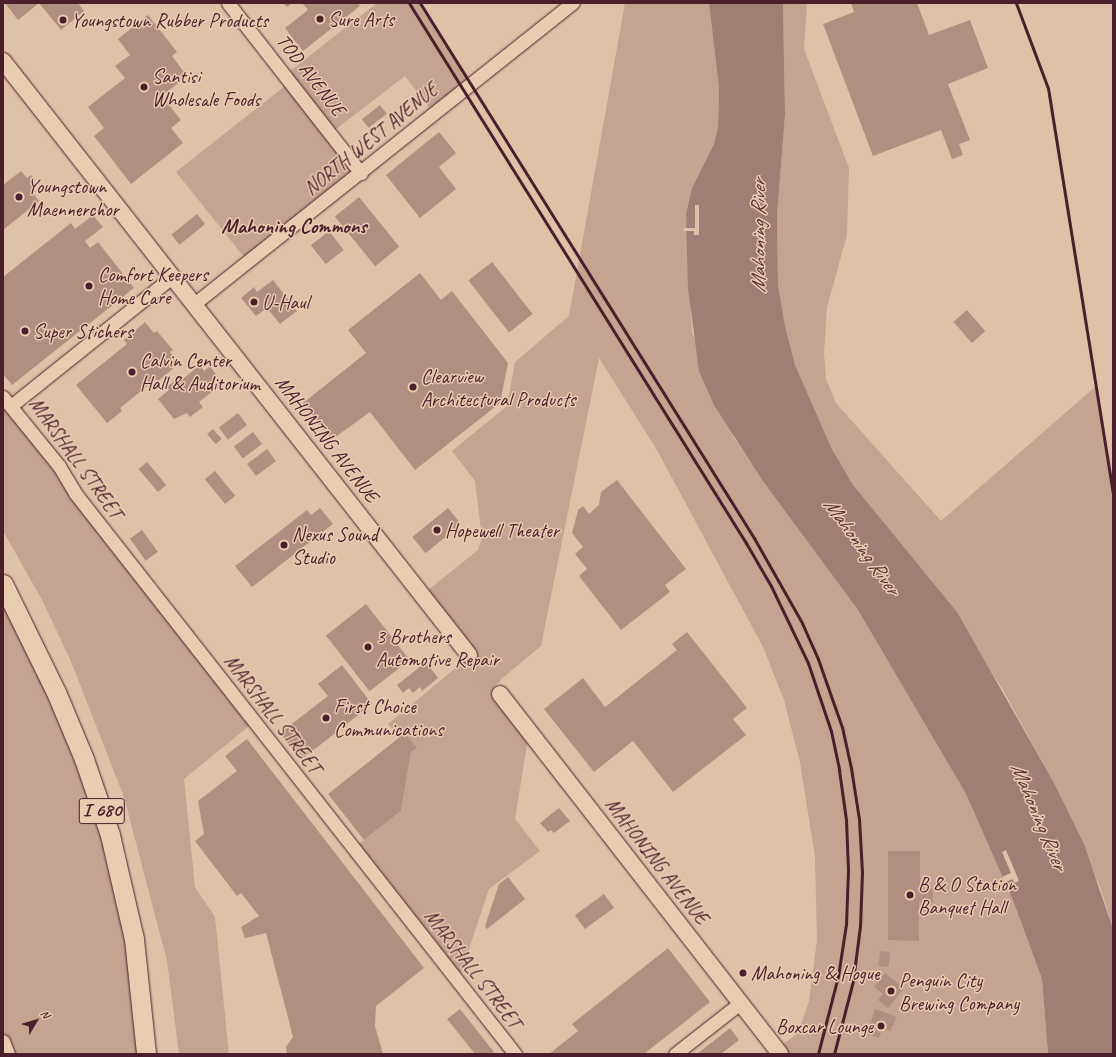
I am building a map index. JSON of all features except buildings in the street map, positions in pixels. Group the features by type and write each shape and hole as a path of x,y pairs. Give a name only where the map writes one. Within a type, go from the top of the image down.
{"highway":[{"name":"I 680","path":"3,584 56,692 86,766 110,835 134,939 146,1054"}],"main road":[{"name":"MAHONING AVENUE","path":"3,61 469,655"},
{"name":"MAHONING AVENUE","path":"500,694 780,1054"}],"street":[{"name":"TOD AVENUE","path":"228,3 361,173"},
{"name":"NORTH WEST AVENUE","path":"194,304 361,173 573,3"},
{"path":"7,401 172,276"},
{"name":"MARSHALL STREET","path":"7,401 59,466 75,493 515,1054"},
{"path":"675,1054 740,1003"},
{"path":"3,1041 8,1054"}],"shaded area":[{"path":"377,3 420,3 471,84 434,114 405,76 331,133 361,173 248,262 176,172 290,82 285,75"},
{"path":"625,3 709,3 719,88 718,127 714,144 692,188 686,214 692,332 733,436 762,480 858,610 966,794 1014,903 1042,979 1048,1054 781,1054 777,1049 798,1033 809,1001 817,940 815,857 800,762 784,700 763,647 657,450 599,358 541,646 493,686 529,732 515,819 540,851 489,889 458,982 353,849 401,811 411,752 416,748 406,734 399,738 388,724 470,656 422,595 478,550 482,538 475,481 452,451 507,406 515,362 569,316"},
{"path":"783,3 807,3 804,49 849,168 847,235 827,307 824,353 826,379 836,403 941,521 1095,387 1113,496 1113,929 1101,889 1053,781 1003,690 932,581 880,521 853,485 832,449 795,365 785,326 778,284 777,215 785,115"},
{"path":"3,397 254,722 184,779 195,887 215,917 229,1054 179,1054 167,961 124,797 70,659 41,598 3,531"},
{"path":"3,584 98,796 146,1054 3,1054"}],"water":[{"name":"Mahoning River","path":"709,3 783,3 785,115 777,215 778,284 785,326 795,365 832,449 853,485 957,612 1053,781 1084,844 1113,929 1113,1054 1048,1054 1042,979 1014,903 966,794 858,610 762,480 714,405 699,371 688,288 686,214 692,188 714,144 718,127 719,88"}],"pier":[{"path":"695,205 699,205 699,235 694,235 694,231 684,231 684,228 695,228"},
{"path":"1006,850 1019,881 1014,883 1013,879 1005,882 1002,877 1011,873 1002,852"}],"tunnel":[{"path":"469,655 500,694"}],"railway":[{"path":"409,3 746,543 771,586 808,663 831,731 839,770 846,820 848,870 846,924 838,976 818,1054"},
{"path":"420,3 754,538 802,623 818,659 842,727 851,768 859,819 862,872 860,926 853,981 834,1054"},
{"path":"1016,3 1048,88 1113,496"}],"place":[{"name":"Sure Arts","path":"320,19"},
{"name":"Youngstown Rubber Products","path":"63,20"},
{"name":"Santisi Wholesale Foods","path":"144,87"},
{"name":"Youngstown Maennerchor","path":"19,197"},
{"name":"Comfort Keepers Home Care","path":"89,286"},
{"name":"U-Haul","path":"254,302"},
{"name":"Super Stichers","path":"25,331"},
{"name":"Calvin Center Hall & Auditorium","path":"132,372"},
{"name":"Clearview Architectural Products","path":"413,387"},
{"name":"Hopewell Theater","path":"437,530"},
{"name":"Nexus Sound Studio","path":"284,545"},
{"name":"3 Brothers Automotive Repair","path":"368,647"},
{"name":"First Choice Communications","path":"326,718"},
{"name":"B & O Station Banquet Hall","path":"910,895"},
{"name":"Mahoning & Hogue","path":"743,973"},
{"name":"Penguin City Brewing Company","path":"891,991"},
{"name":"Boxcar Lounge","path":"881,1026"}],"district":[{"name":"Mahoning Commons","path":"294,226"}]}
